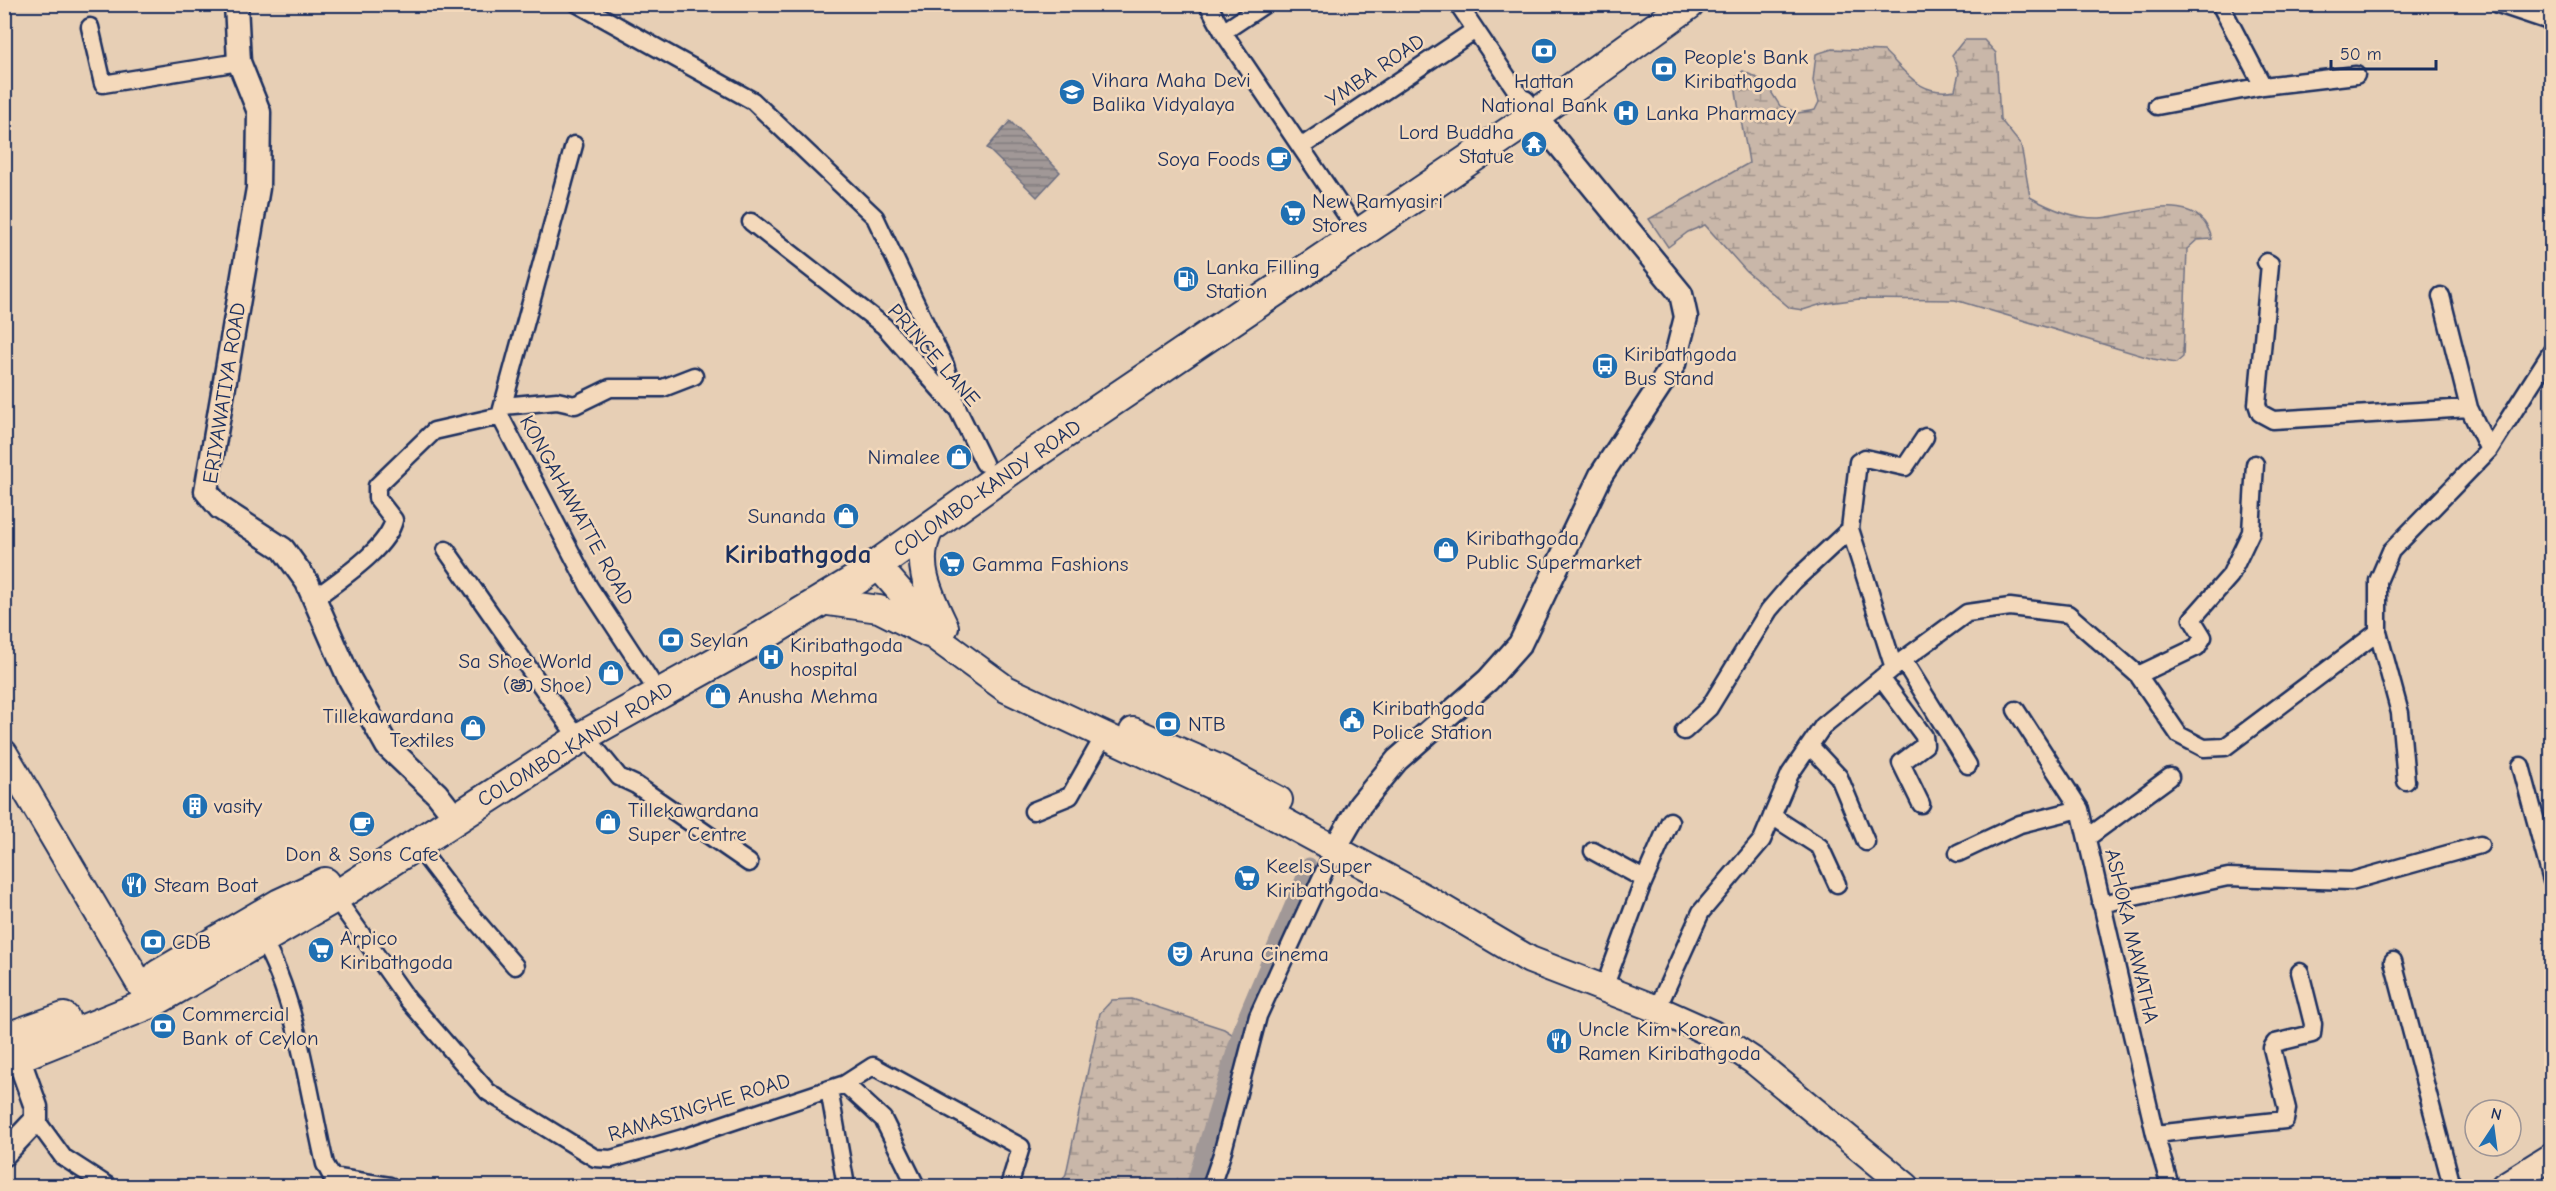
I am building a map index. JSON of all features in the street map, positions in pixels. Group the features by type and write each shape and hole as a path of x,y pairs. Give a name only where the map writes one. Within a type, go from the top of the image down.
{"highway":[{"name":"COLOMBO-KANDY ROAD","path":"1530,108 1661,4"},
{"name":"COLOMBO-KANDY ROAD","path":"578,731 821,602 984,463 1353,226 1689,4"},
{"name":"COLOMBO-KANDY ROAD","path":"146,994 280,904 324,884 451,811 578,731 650,680 878,554 931,528 1353,226"},
{"name":"COLOMBO-KANDY ROAD","path":"9,1053 146,994 262,940 335,897 415,843 451,811"}],"main road":[{"path":"931,528 924,541 923,581 940,632"},
{"path":"878,554 940,632 1006,689 1259,808 1339,842"},
{"path":"821,602 879,609 940,632 1035,688 1221,769 1492,940 1530,960 1656,1009 1713,1034 1754,1061 1906,1186"},
{"path":"4,753 146,994"},
{"path":"2504,1186 2552,1156"}],"street":[{"name":"ERIYAWATIYA ROAD","path":"236,4 238,62 259,112 258,188 206,491 220,508 283,549 307,582 349,678 387,746 451,811"},
{"path":"578,4 753,101 875,217 945,365 957,410"},
{"path":"1208,4 1224,32 1353,226"},
{"path":"1224,32 1264,4"},
{"path":"1211,1186 1258,1016 1339,842 1360,805 1397,760 1488,681 1520,644 1601,475 1674,364 1686,317 1681,294 1530,108 1458,4"},
{"path":"2220,4 2263,86"},
{"path":"2498,4 2552,22"},
{"path":"90,27 103,84 238,62"},
{"name":"YMBA ROAD","path":"1301,147 1474,30"},
{"path":"2157,106 2263,86 2356,75"},
{"name":"KONGAHAWATTE ROAD","path":"574,145 501,411 589,588 650,680"},
{"name":"PRINCE LANE","path":"751,222 884,326 957,410 984,463"},
{"path":"2266,262 2270,264 2257,404 2260,413 2273,420 2469,408"},
{"path":"2441,296 2469,408 2489,450"},
{"path":"2406,781 2400,713 2378,632 2378,581 2391,551 2489,450 2552,351"},
{"path":"314,599 364,561 392,529 394,520 377,498 377,486 434,431 501,411 557,401 575,405 610,388 663,388 694,376"},
{"path":"1921,804 1901,763 1925,746 1924,736 1893,669 1850,529 1858,462 1865,458 1905,467 1925,436"},
{"path":"2138,675 2197,647 2203,638 2192,620 2230,576 2251,532 2255,464"},
{"path":"1684,731 1709,708 1769,610 1793,582 1850,529"},
{"path":"446,550 578,731 619,777 636,785 749,863"},
{"path":"1656,1009 1701,912 1762,840 1791,774 1823,726 1967,613 2010,607 2068,614 2138,675 2179,735 2204,748 2225,747 2378,632"},
{"path":"1893,669 1968,765"},
{"name":"ASHOKA MAWATHA","path":"2016,710 2080,808 2155,1134 2170,1186"},
{"path":"1032,812 1071,796 1104,736"},
{"path":"1809,746 1839,777 1866,842"},
{"path":"2521,766 2552,880"},
{"path":"2087,838 2170,777"},
{"path":"1958,853 2020,824 2080,808"},
{"path":"1772,816 1820,847 1837,884"},
{"path":"1604,988 1644,879 1670,821"},
{"path":"415,843 460,902 515,966"},
{"path":"2101,904 2228,877 2351,881 2480,845"},
{"path":"1593,851 1644,879"},
{"name":"RAMASINGHE ROAD","path":"335,897 408,1000 488,1092 595,1158 611,1160 683,1138 837,1086 873,1066 1021,1147 1009,1186"},
{"path":"262,940 273,959 288,1001 325,1164 332,1177 390,1186"},
{"path":"2393,961 2452,1186"},
{"path":"2155,1134 2285,1120 2287,1109 2272,1048 2275,1043 2312,1034 2313,1024 2300,972"},
{"path":"9,1053 36,1107 36,1120 63,1157 108,1186"},
{"path":"837,1086 846,1186"},
{"path":"837,1086 883,1119 916,1186"},
{"path":"4,1154 36,1120"}],"green space":[{"path":"1964,40 1984,40 1996,53 2000,119 2021,145 2030,197 2055,209 2081,217 2100,218 2165,208 2194,213 2205,223 2212,239 2197,240 2187,249 2183,357 2176,363 2153,359 1955,300 1859,299 1822,304 1803,310 1790,308 1746,271 1705,225 1688,232 1668,247 1649,219 1749,163 1735,78 1743,71 1765,82 1780,106 1798,113 1815,110 1819,102 1813,81 1816,54 1832,49 1884,51 1923,86 1932,90 1955,90 1959,73 1952,55"},
{"path":"1132,999 1224,1029 1246,1043 1205,1186 1059,1186 1066,1174 1100,1013 1112,1000"}],"shaded area":[{"path":"1010,121 1060,172 1037,197 987,148"}],"waterway":[{"path":"1193,1186 1243,1022 1309,865"}],"place":[{"name":"Hattan National Bank","path":"1544,51"},
{"name":"People's Bank Kiribathgoda","path":"1664,69"},
{"name":"Vihara Maha Devi Balika Vidyalaya","path":"1072,92"},
{"name":"Lanka Pharmacy","path":"1626,113"},
{"name":"Lord Buddha Statue","path":"1534,144"},
{"name":"Soya Foods","path":"1279,159"},
{"name":"New Ramyasiri Stores","path":"1293,213"},
{"name":"Lanka Filling Station","path":"1186,279"},
{"name":"Kiribathgoda Bus Stand","path":"1605,366"},
{"name":"Nimalee","path":"959,457"},
{"name":"Sunanda","path":"846,516"},
{"name":"Kiribathgoda Public Supermarket","path":"1446,550"},
{"name":"Gamma Fashions","path":"952,564"},
{"name":"Seylan","path":"671,640"},
{"name":"Kiribathgoda hospital","path":"771,657"},
{"name":"Sa Shoe World (ෂා Shoe)","path":"611,673"},
{"name":"Anusha Mehma","path":"718,696"},
{"name":"Kiribathgoda Police Station","path":"1352,720"},
{"name":"NTB","path":"1168,724"},
{"name":"Tillekawardana Textiles","path":"473,728"},
{"name":"vasity","path":"195,806"},
{"name":"Tillekawardana Super Centre","path":"608,822"},
{"name":"Don & Sons Cafe","path":"362,824"},
{"name":"Keels Super Kiribathgoda","path":"1247,878"},
{"name":"Steam Boat","path":"134,885"},
{"name":"CDB","path":"153,942"},
{"name":"Arpico Kiribathgoda","path":"321,950"},
{"name":"Aruna Cinema","path":"1180,954"},
{"name":"Commercial Bank of Ceylon","path":"163,1026"},
{"name":"Uncle Kim Korean Ramen Kiribathgoda","path":"1559,1041"}],"district":[{"name":"Kiribathgoda","path":"798,554"}]}
